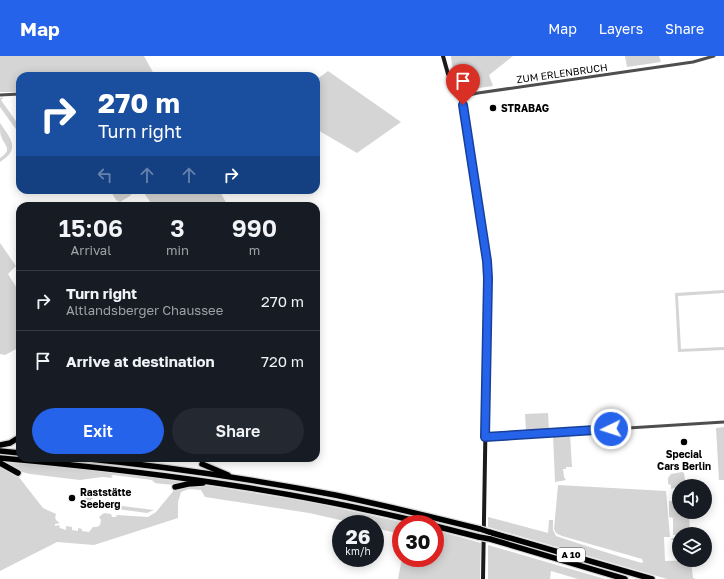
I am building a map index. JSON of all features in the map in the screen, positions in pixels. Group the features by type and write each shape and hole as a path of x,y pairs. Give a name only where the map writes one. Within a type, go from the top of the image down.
{"highway":[{"path":"0,445 16,439"},
{"path":"0,451 16,453"},
{"path":"0,458 16,459"},
{"path":"44,462 88,466 219,483 354,507 392,516"},
{"name":"A 10","path":"114,462 240,479 335,495 480,529 652,579"},
{"path":"0,463 18,473"},
{"path":"202,464 240,479"},
{"path":"174,487 192,483 219,483"},
{"name":"A 10","path":"444,528 490,539 625,579"}],"street":[{"path":"443,56 448,74 460,97 466,120 487,261 488,278 483,579"},
{"name":"ZUM ERLENBRUCH","path":"460,97 478,93 693,62 714,56"},
{"path":"0,95 16,94"},
{"path":"485,437 724,422"}],"shaded area":[{"path":"0,56 144,56 153,72 16,72 16,92 0,92"},
{"path":"451,56 513,56 489,75 493,86 472,89 463,88 452,65"},
{"path":"625,56 659,56 661,62 627,67"},
{"path":"328,71 401,122 357,153 320,131 320,77"},
{"path":"3,97 1,100 16,121 16,129 0,107 0,98"},
{"path":"0,123 8,134 12,148 10,153 0,162 0,158 4,155 7,148 1,135"},
{"path":"112,194 132,194 120,202 116,200"},
{"path":"145,194 221,194 226,202 150,202"},
{"path":"0,243 16,266 8,274 16,287 16,349 5,355 0,354"},
{"path":"724,290 724,293 678,296 681,349 724,347 724,350 678,352 675,293"},
{"path":"548,413 549,430 526,431 525,414"},
{"path":"724,427 724,480 719,480 716,428"},
{"path":"570,434 572,467 566,467 566,469 563,469 566,480 555,482 553,435"},
{"path":"3,462 112,472 189,482 164,484 155,483 152,480 113,475 111,476 113,478 102,477 80,480 30,474 18,471"},
{"path":"0,465 18,476 43,508 56,514 55,518 60,523 55,524 55,526 59,525 60,528 66,530 66,526 72,527 72,530 78,531 78,528 82,529 82,531 89,532 93,527 100,525 101,520 99,517 104,513 111,514 112,517 116,517 117,515 148,517 156,512 175,489 180,487 204,485 311,502 370,515 332,515 332,518 309,513 205,497 201,490 189,489 181,492 178,502 178,518 94,545 57,542 0,571"},
{"path":"684,473 685,479 672,479 671,489 671,485 668,484 668,478 671,474"},
{"path":"558,485 666,491 670,537 664,537 665,561 672,561 672,567 692,567 693,578 696,579 667,579 488,527 488,517 548,533 549,520 553,520 553,530 556,536 620,557 643,562 642,559 562,536 556,533 554,529"},
{"path":"86,497 93,498 91,500 95,505 98,503 154,510 147,513 110,508 97,509 99,506 83,504"},
{"path":"669,501 672,501 672,518 669,517"},
{"path":"384,518 392,520 392,532 384,530"},
{"path":"673,519 689,519 690,527 673,527"},
{"path":"444,533 481,543 480,579 398,579 400,567 444,567"},
{"path":"488,545 605,579 578,579 551,571 550,579 488,579"}],"place":[{"name":"STRABAG","path":"493,108"},
{"name":"Special Cars Berlin","path":"684,442"},
{"name":"Raststätte Seeberg","path":"72,498"}],"route":[{"path":"463,105 487,261 485,437 611,429"}]}
